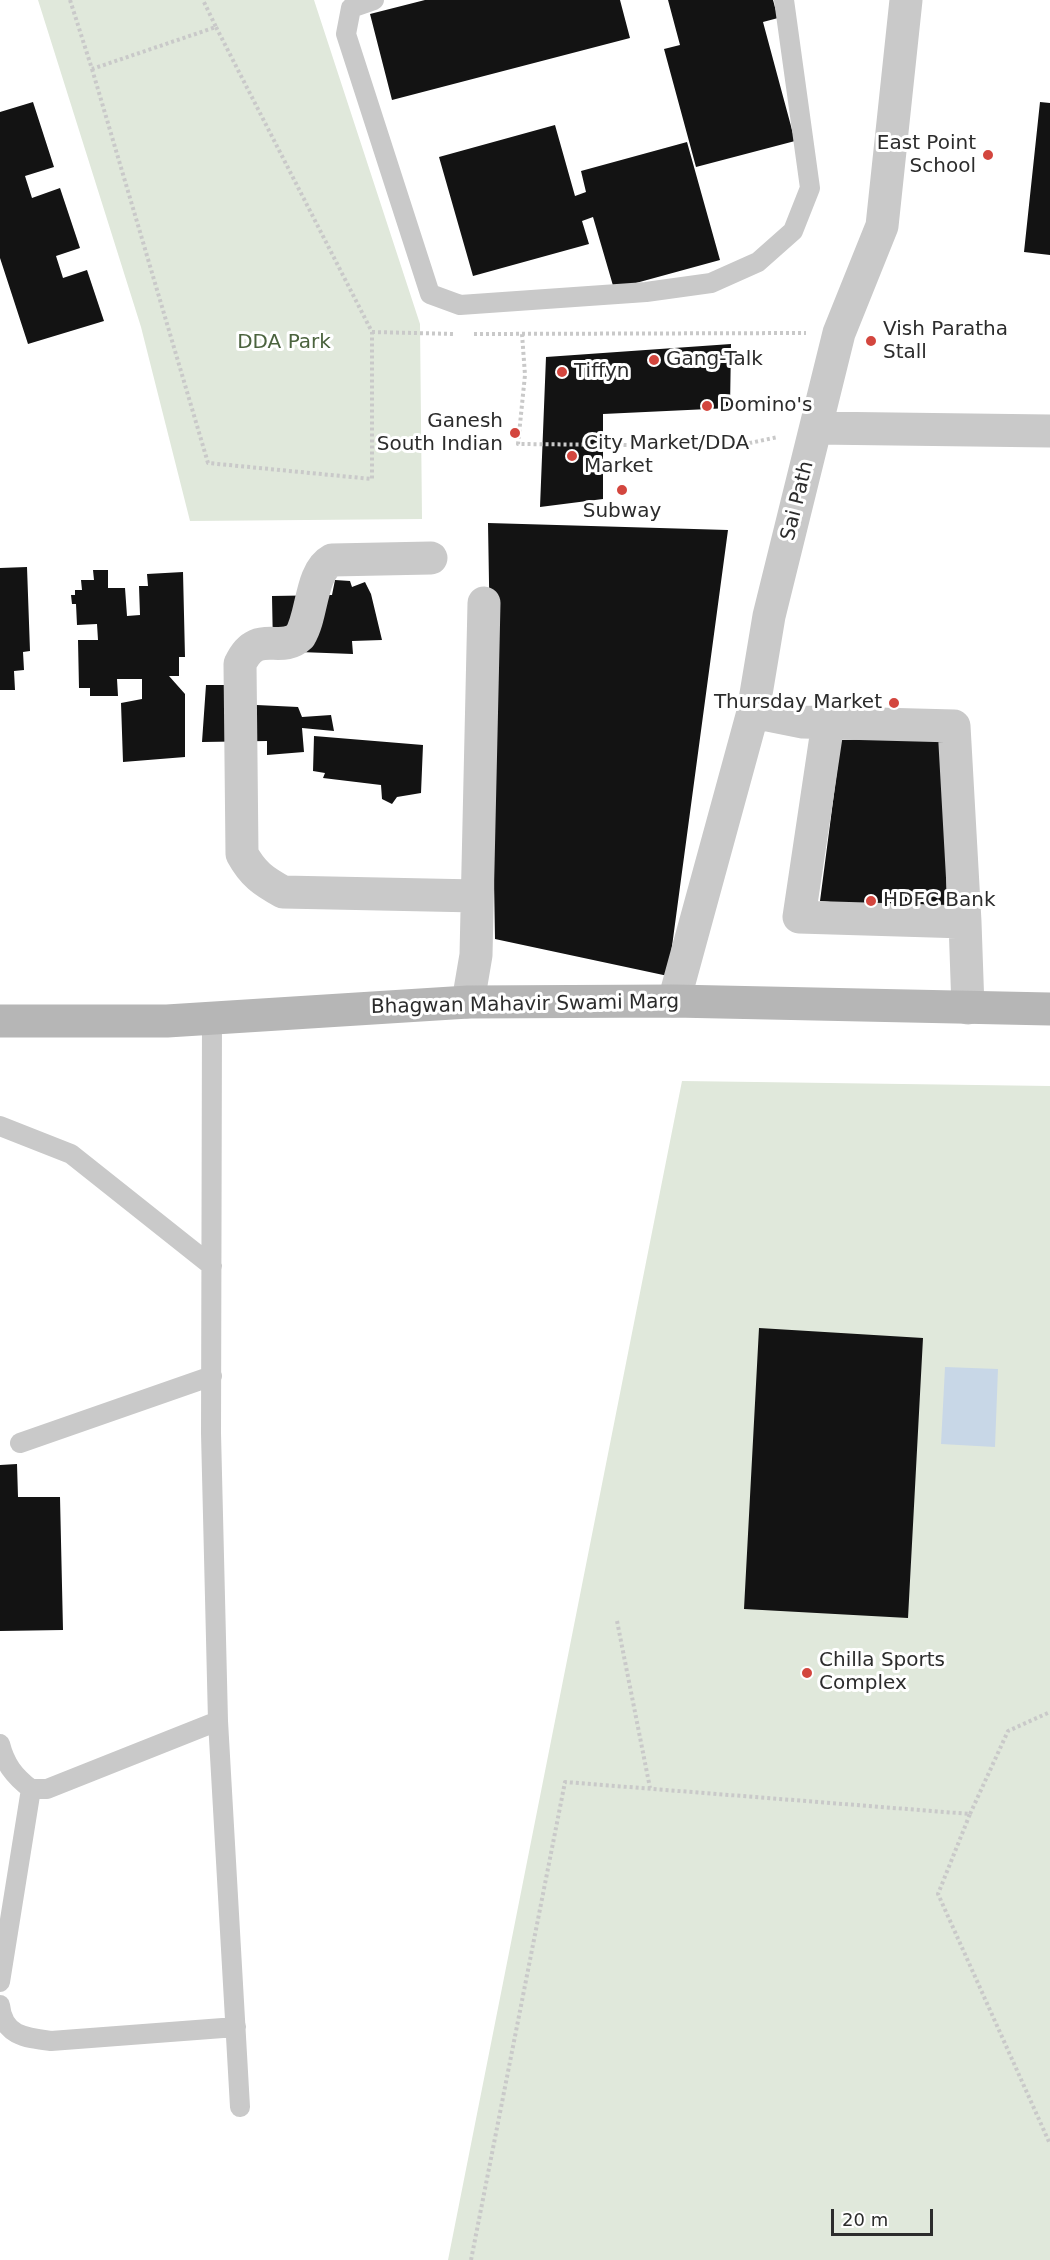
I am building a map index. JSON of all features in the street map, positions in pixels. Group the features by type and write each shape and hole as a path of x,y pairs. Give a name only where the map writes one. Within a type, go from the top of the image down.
{"street":[{"name":"Sai Path","path":"674,1001 753,712 769,616 839,333 882,226 906,0"},
{"path":"816,428 1050,431"},
{"path":"431,558 332,560 322,568 300,636 294,642 259,644 250,648 244,655 240,664 242,854 251,871 283,892 477,896"},
{"path":"468,1002 476,955 484,603"},
{"path":"753,712 803,722 954,726 968,1008"},
{"path":"828,723 799,917 965,922"},
{"name":"Bhagwan Mahavir Swami Marg","path":"0,1021 167,1021 468,1002 674,1001 1050,1010"}],"lane":[{"path":"374,0 351,8 346,34 430,294 460,305 646,292 711,283 758,262 794,231 810,188 784,0"},
{"path":"212,1018 212,1376 218,1721 240,2107"},
{"path":"0,1126 70,1154 212,1266"},
{"path":"20,1443 212,1376"},
{"path":"0,1744 4,1760 15,1776 31,1789 48,1789 218,1721"},
{"path":"0,1982 31,1789"},
{"path":"0,2005 1,2015 11,2031 28,2038 51,2041 236,2027"}],"path":[{"path":"70,0 208,463 372,479 372,332 203,0"},
{"path":"92,69 216,27"},
{"path":"372,332 839,333"},
{"path":"522,334 525,375 518,444 736,446 749,445 816,428"},
{"path":"617,1621 650,1788"},
{"path":"1050,1712 1008,1731 970,1814 938,1894 1050,2144"},
{"path":"471,2260 566,1782 970,1814"}],"green space":[{"name":"DDA Park","path":"38,0 314,0 420,324 422,519 190,521 141,327"},
{"name":"Chilla Sports Complex","path":"682,1081 1050,1086 1050,2260 448,2260"}],"water":[{"path":"945,1367 998,1369 995,1447 941,1444"}],"building":[{"path":"425,0 620,0 630,38 392,100 370,14"},
{"path":"668,0 773,0 778,18 763,22 795,141 696,167 664,49 680,45"},
{"path":"33,102 54,167 25,176 32,198 60,188 80,248 56,256 63,278 87,270 104,321 28,344 0,258 0,112"},
{"path":"1040,102 1050,103 1050,255 1024,252"},
{"path":"555,125 575,196 586,192 581,171 687,142 720,260 614,289 593,217 582,221 589,244 473,276 439,157"},
{"name":"City Market/DDA Market","path":"731,344 730,408 603,414 603,499 540,507 546,357"},
{"path":"488,523 728,530 668,976 495,939"},
{"path":"27,567 30,651 23,652 24,670 14,671 15,690 0,690 0,568"},
{"path":"93,570 108,570 108,588 125,588 127,616 140,615 139,586 148,586 147,574 183,572 185,657 179,657 179,676 169,676 185,694 185,757 123,762 121,703 142,699 142,679 117,679 118,696 90,696 90,688 79,688 78,640 98,640 97,624 77,625 76,604 72,604 71,595 75,595 75,590 82,590 81,580 94,580"},
{"path":"335,580 350,581 352,587 365,582 371,594 382,640 352,641 353,654 300,652 273,648 272,596 332,595"},
{"path":"206,685 229,685 236,704 298,707 302,717 331,715 334,731 302,728 304,752 267,755 267,741 202,742"},
{"path":"314,736 423,745 421,793 397,797 392,804 382,799 381,785 323,778 325,773 313,771"},
{"path":"944,738 947,913 820,901 841,740"},
{"path":"759,1328 923,1338 908,1618 744,1609"},
{"path":"17,1464 18,1497 60,1497 63,1630 0,1631 0,1465"}],"place":[{"name":"East Point School","path":"988,155"},
{"name":"Vish Paratha Stall","path":"871,341"},
{"name":"Gang-Talk","path":"654,360"},
{"name":"Tiffyn","path":"562,372"},
{"name":"Domino's","path":"707,406"},
{"name":"Ganesh South Indian","path":"515,433"},
{"name":"City Market/DDA Market","path":"572,456"},
{"name":"Subway","path":"622,490"},
{"name":"Thursday Market","path":"894,703"},
{"name":"HDFC Bank","path":"871,901"},
{"name":"Chilla Sports Complex","path":"807,1673"}]}
